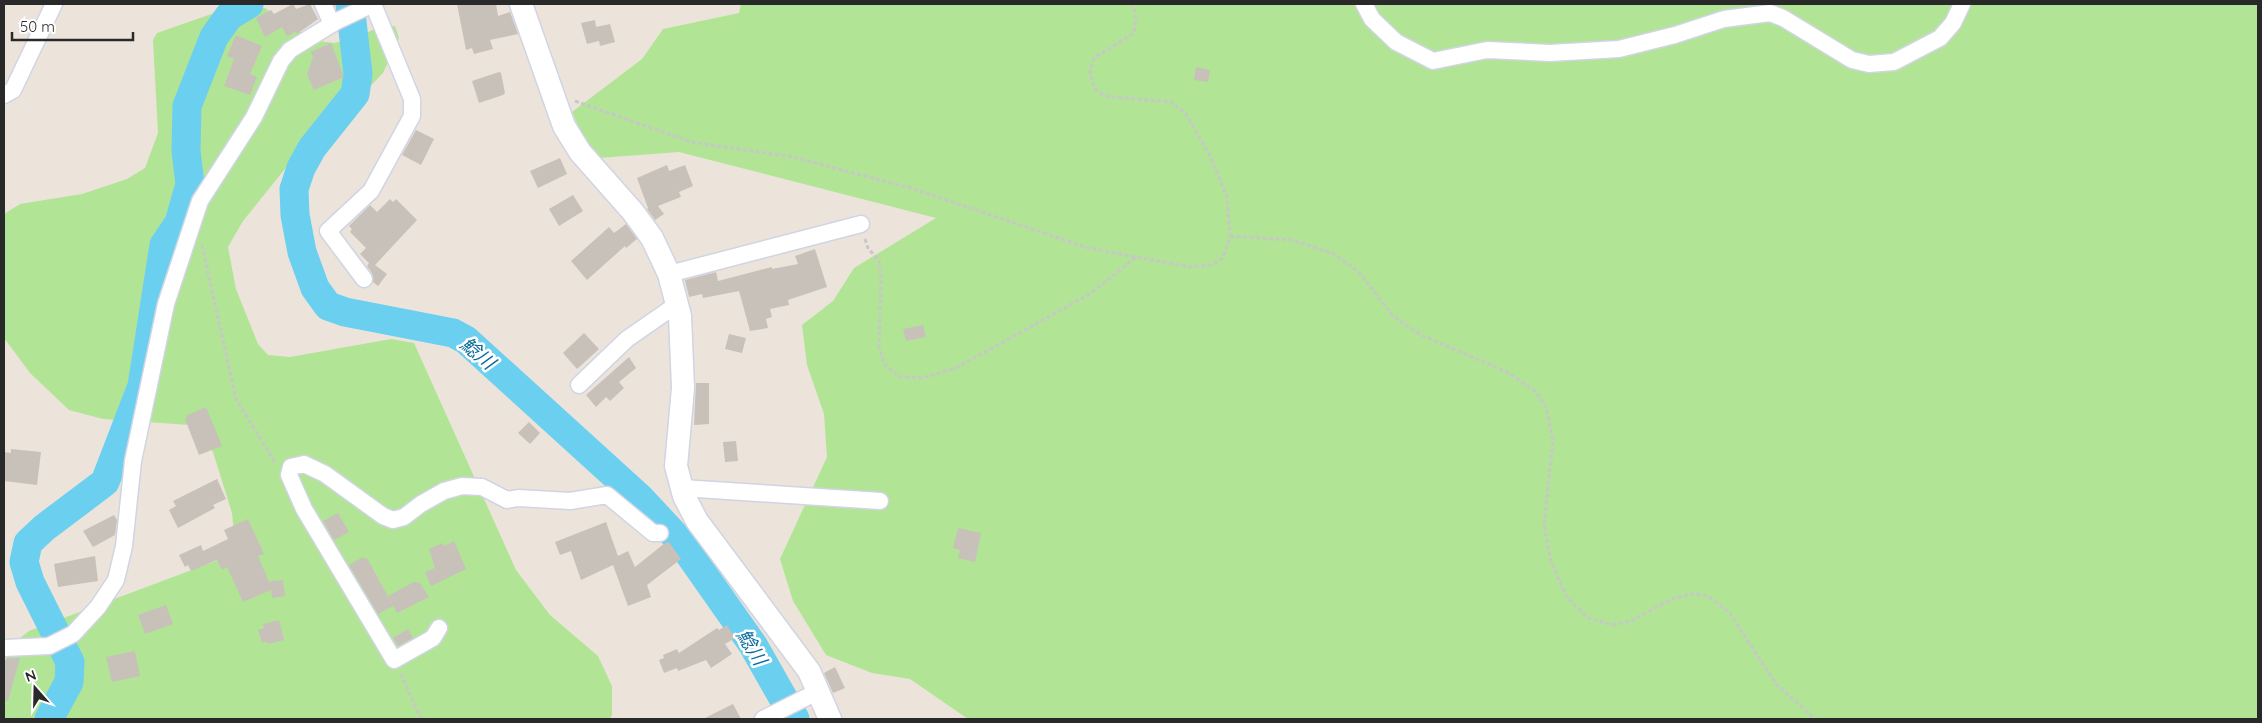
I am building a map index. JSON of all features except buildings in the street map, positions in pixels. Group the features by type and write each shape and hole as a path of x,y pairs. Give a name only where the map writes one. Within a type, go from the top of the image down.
{"street":[{"path":"4,95 13,90 54,4"},
{"path":"323,4 334,22"},
{"path":"4,648 49,646 73,634 98,607 116,580 124,546 133,461 166,304 200,200 254,117 281,62 290,50 334,22 373,4 412,99 412,116 371,191 328,231 364,279"},
{"path":"521,4 550,92 564,126 580,152 633,212 652,238 669,274 680,316 683,388 676,466 682,488 697,521 809,671 830,719"},
{"path":"1364,4 1372,18 1396,42 1433,61 1487,50 1550,53 1619,49 1675,35 1724,19 1770,13 1783,18 1852,60 1869,64 1894,62 1940,38 1953,22 1962,4"},
{"path":"669,274 860,224"},
{"path":"579,385 627,339 676,305"},
{"path":"439,628 433,638 394,660 304,509 289,475 291,467 304,464 325,474 383,516 393,520 404,517 421,504 444,491 462,486 482,487 507,500 518,498 570,502 608,495 653,533 660,534"},
{"path":"682,488 880,501"},
{"path":"763,719 819,691"}],"path":[{"path":"550,92 691,142 793,157 914,190 1088,248 1191,267 1211,265 1222,258 1230,236 1227,198 1210,156 1186,114 1171,102 1104,96 1094,88 1090,71 1094,58 1134,33 1136,16 1132,4"},
{"path":"860,224 868,248 879,261 881,279 879,348 885,365 900,377 922,378 956,368 1090,294 1136,257"},
{"path":"1230,236 1293,240 1334,254 1359,272 1393,316 1421,335 1509,373 1536,392 1546,407 1553,441 1544,525 1551,562 1566,596 1588,618 1612,625 1631,621 1674,598 1692,594 1708,596 1729,612 1776,684 1815,719"},
{"path":"202,242 236,399 278,466"},
{"path":"394,660 421,719"}],"green space":[{"path":"240,4 265,8 312,40 334,43 354,39 378,27 395,26 399,38 383,73 336,122 314,133 243,221 228,247 236,289 258,344 268,355 290,357 391,339 414,343 516,570 550,615 598,656 612,686 612,715 610,719 4,719 4,669 10,646 29,631 221,559 235,544 232,513 213,452 190,425 103,419 69,410 30,373 4,338 4,214 20,204 82,194 127,179 145,168 158,133 153,40 157,33"},
{"path":"741,4 2258,4 2258,719 968,719 910,679 872,673 826,655 793,601 780,559 827,457 824,414 807,365 802,325 833,301 854,268 936,218 679,152 599,158 583,137 572,112 642,59 663,29 739,13"}],"waterway":[{"path":"49,719 69,682 70,662 30,582 24,562 28,543 44,528 105,482 142,386 164,245 179,223 190,184 186,151 187,106 214,37 229,16 249,4"},
{"name":"鯰川","path":"350,4 358,74 355,94 312,148 301,168 294,189 295,215 302,252 315,288 328,306 345,312 453,333 466,340 641,499 680,541 753,645 795,719"}]}
